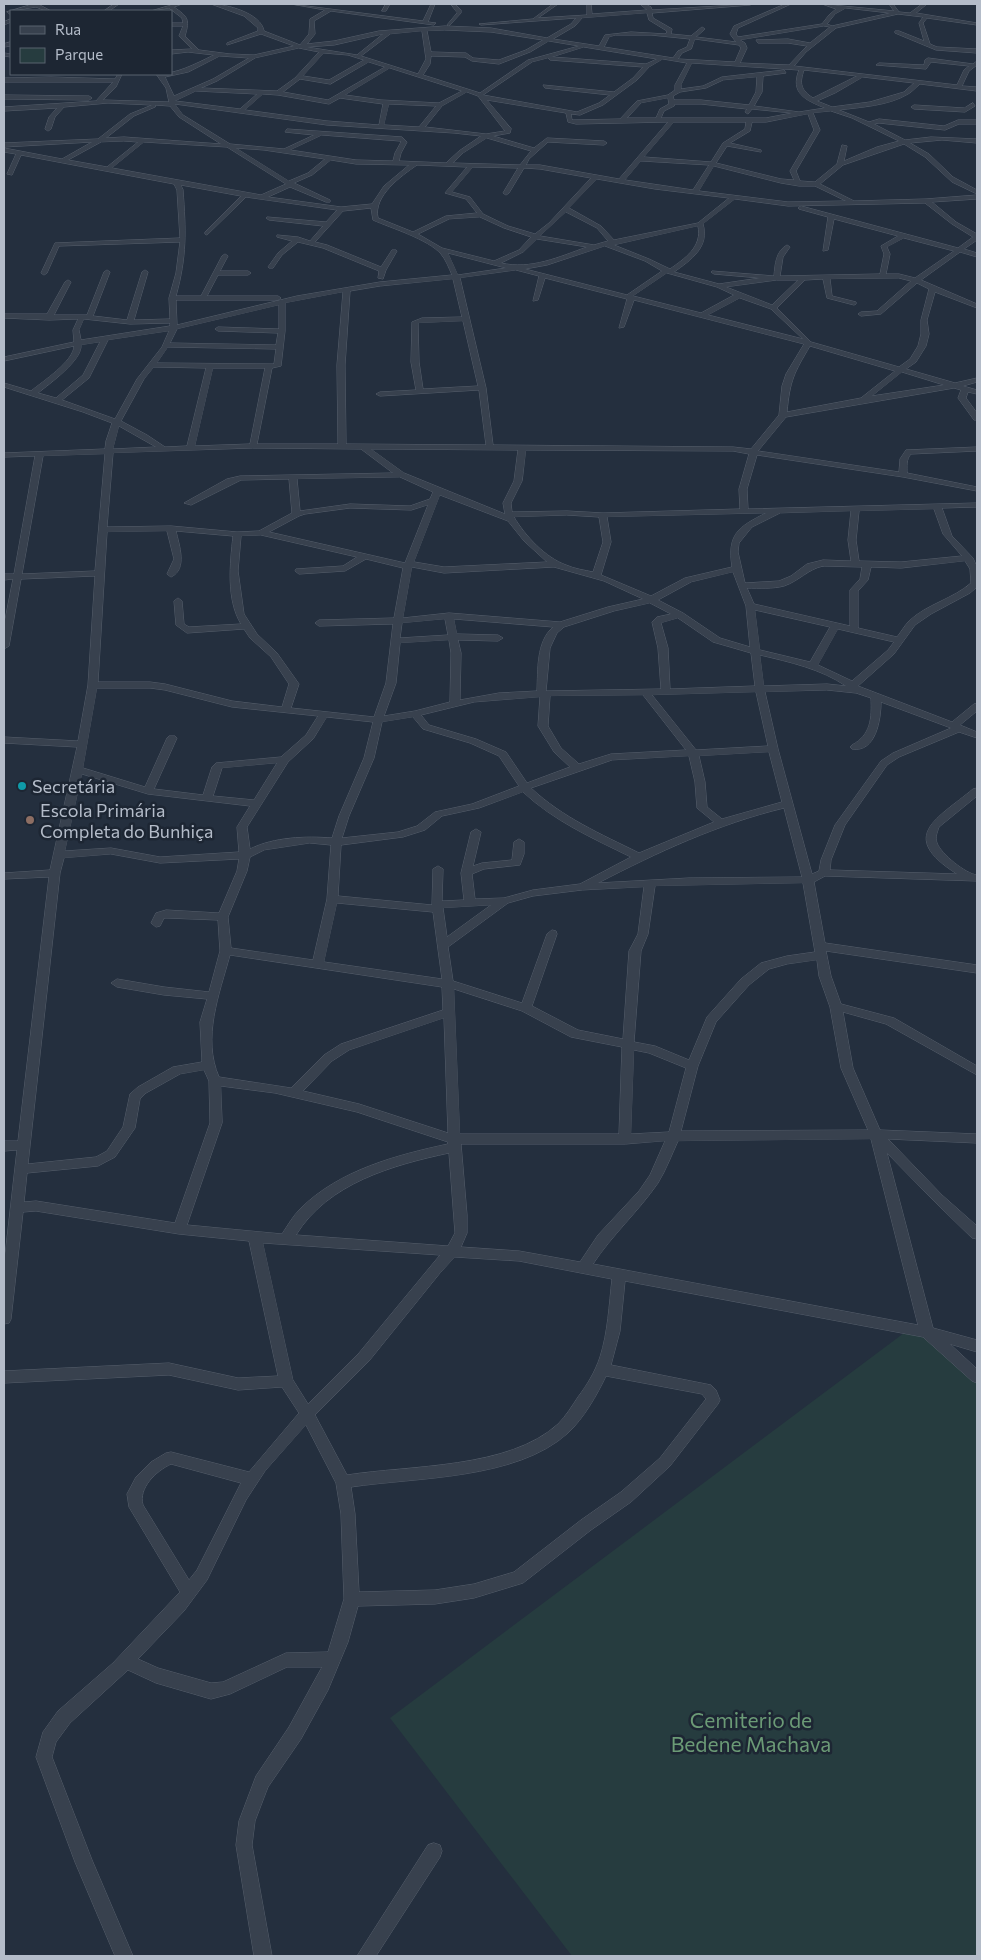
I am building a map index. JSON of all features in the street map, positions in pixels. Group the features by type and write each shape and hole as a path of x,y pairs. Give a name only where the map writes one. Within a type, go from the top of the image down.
{"street":[{"path":"16,10 36,4 47,10"},
{"path":"158,10 180,4"},
{"path":"213,4 237,11 256,21 262,28 261,32"},
{"path":"293,4 329,7 690,62 790,67 863,74 977,89"},
{"path":"388,4 382,10 405,19"},
{"path":"425,22 433,4"},
{"path":"449,25 457,18 459,13 459,10 453,4"},
{"path":"531,20 556,4"},
{"path":"589,4 590,17"},
{"path":"642,4 650,8 651,19 670,30 668,36"},
{"path":"172,52 197,51 218,55 254,57 367,34 750,4"},
{"path":"737,63 744,48 732,34 736,27 790,4"},
{"path":"824,4 840,8 861,8 977,24"},
{"path":"891,4 898,13"},
{"path":"912,14 924,4"},
{"path":"171,7 183,16 186,24 182,36 197,51"},
{"path":"303,46 312,34 312,20 329,7"},
{"path":"824,24 840,8"},
{"path":"790,67 811,44 834,27 898,13"},
{"path":"926,16 921,22 928,46"},
{"path":"430,54 466,56 472,59 496,62 528,51 574,25 580,17"},
{"path":"172,25 186,24"},
{"path":"740,42 824,24 834,27"},
{"path":"420,75 429,63 430,54 424,29"},
{"path":"674,60 680,52 688,48 694,35 702,29"},
{"path":"229,44 261,32 310,50 357,57 420,75 481,96 568,114 578,114 598,107 635,79 647,66 662,58"},
{"path":"357,57 390,32"},
{"path":"897,32 928,46 942,49 977,51"},
{"path":"600,49 609,34 668,36 740,42 788,41 811,44"},
{"path":"481,96 528,62 582,46"},
{"path":"278,93 300,77 324,51"},
{"path":"172,73 186,71 218,55"},
{"path":"172,102 228,73 254,57"},
{"path":"509,58 528,62"},
{"path":"543,58 647,66"},
{"path":"300,77 330,82 368,60"},
{"path":"879,65 924,68 927,67 928,60 975,64"},
{"path":"658,120 662,110 672,106 672,99 678,91 678,85 690,62"},
{"path":"959,87 967,70 975,64"},
{"path":"196,89 278,93 329,102 388,67"},
{"path":"678,91 704,87 722,79 783,72 800,68"},
{"path":"800,68 798,86 800,90 814,100 868,124 931,157 947,175 977,192"},
{"path":"695,192 725,144 748,130 749,107 759,92 760,74"},
{"path":"814,100 833,92 863,74"},
{"path":"4,109 62,106 100,101 117,81 120,75"},
{"path":"160,75 167,84 172,102 181,116 290,184 309,195 414,234 440,248 808,343 977,392"},
{"path":"41,86 50,79"},
{"path":"4,80 117,81"},
{"path":"568,114 571,122 766,120 890,100 906,93 920,82"},
{"path":"545,86 616,94"},
{"path":"914,107 966,110 975,105 966,88"},
{"path":"420,130 440,105 466,90"},
{"path":"240,112 262,92"},
{"path":"4,96 33,93 100,101 156,104 172,102 240,112 287,116 327,123 420,130 446,130 485,136 534,150"},
{"path":"341,96 386,102 440,105"},
{"path":"448,164 461,152 485,136 508,132 481,96"},
{"path":"622,120 639,102 672,99 802,113"},
{"path":"381,126 386,102"},
{"path":"60,162 100,140 132,115 156,104"},
{"path":"48,129 52,117 62,106"},
{"path":"800,184 793,171 817,130 810,112"},
{"path":"621,181 642,159 672,120"},
{"path":"868,124 879,121 945,128 958,122 977,122"},
{"path":"577,128 582,122"},
{"path":"396,138 405,128"},
{"path":"287,130 402,139 404,142 398,153 396,163"},
{"path":"284,151 321,134"},
{"path":"567,140 572,134"},
{"path":"816,184 842,163 863,158 886,146 935,137 977,141"},
{"path":"4,145 100,140 143,140 227,145 284,151 329,159 550,168 621,181 788,204 977,255"},
{"path":"107,170 143,140"},
{"path":"506,193 521,166 534,150 547,140 604,142"},
{"path":"725,144 759,151"},
{"path":"842,163 844,146"},
{"path":"4,150 260,198 346,209 373,206"},
{"path":"10,174 19,154"},
{"path":"260,198 310,174 329,159"},
{"path":"642,159 714,164 770,179 800,184 816,184 852,202"},
{"path":"375,218 372,212 373,206 394,179 416,163"},
{"path":"472,164 448,193 468,198 482,215 506,227 552,241 596,246"},
{"path":"497,262 516,254 566,209 595,176"},
{"path":"4,1319 55,873 78,770 93,685 99,573 109,451 113,430 117,421 141,379 166,346 173,325 172,298 179,273 182,240 180,190 177,183"},
{"path":"207,233 245,195"},
{"path":"4,358 173,325 297,298 380,284 456,277 545,264 596,246 700,224 734,197"},
{"path":"788,204 926,201 977,197"},
{"path":"861,314 879,313 916,280 977,237 926,201"},
{"path":"312,242 327,224 346,209"},
{"path":"566,209 599,227 610,243 682,277 719,286 738,296 773,308 788,319 793,327 806,338 808,343"},
{"path":"414,234 448,217 482,215"},
{"path":"825,250 831,215"},
{"path":"270,218 291,220 305,224 327,224"},
{"path":"621,327 630,297 687,259 702,241 704,233 700,224"},
{"path":"883,275 887,254 884,246 904,234"},
{"path":"279,236 312,242 382,270"},
{"path":"271,267 280,254 298,239"},
{"path":"44,273 57,244 182,240"},
{"path":"778,278 778,259 780,253 787,247"},
{"path":"440,248 446,255 456,277 482,388 490,448"},
{"path":"380,284 382,270 394,251"},
{"path":"203,298 225,256"},
{"path":"31,394 50,380 74,357 77,352 78,343 76,330 85,318 107,272"},
{"path":"130,322 145,272"},
{"path":"216,272 248,273"},
{"path":"714,272 778,278 883,275 916,280 977,306"},
{"path":"535,300 543,274"},
{"path":"719,286 778,278"},
{"path":"773,308 803,278"},
{"path":"826,278 829,297 854,302"},
{"path":"49,318 68,282"},
{"path":"862,400 913,360 922,346 925,334 924,320 933,288"},
{"path":"342,447 341,365 347,290"},
{"path":"701,316 738,296"},
{"path":"172,298 297,298"},
{"path":"151,365 269,367 278,364 282,331 282,302"},
{"path":"4,316 85,318 173,325"},
{"path":"420,392 416,362 415,322 422,320 465,319"},
{"path":"218,329 282,331"},
{"path":"57,401 86,376 105,338"},
{"path":"749,525 743,489 754,451 783,415 786,386 790,374 808,343"},
{"path":"166,346 280,347"},
{"path":"191,447 210,366"},
{"path":"254,446 269,367"},
{"path":"783,415 977,380"},
{"path":"4,386 117,421 142,434 162,448"},
{"path":"380,394 482,388"},
{"path":"965,388 962,398 977,418"},
{"path":"4,455 254,446 733,449 903,475 977,489"},
{"path":"363,447 435,497 510,517 567,513 603,515 977,505"},
{"path":"522,448 518,481 507,502 510,517 523,535 555,564"},
{"path":"903,475 903,464 906,454 909,452 977,449"},
{"path":"4,646 18,576 38,454"},
{"path":"188,503 235,479 292,476 401,475"},
{"path":"292,476 296,499 296,514"},
{"path":"261,533 296,514 350,506 411,508 435,497"},
{"path":"318,964 332,898 336,842 344,816 369,758 378,720 391,683 398,621 408,565 435,497"},
{"path":"93,685 131,684 165,687 232,704 378,720 415,714 480,698 543,694 828,687 855,688 891,652 912,623 976,584 977,574 969,558 950,537 943,526 938,507"},
{"path":"855,509 852,540 855,562"},
{"path":"779,510 749,525 735,543 737,569 750,606 760,690 773,749 808,880 825,976 836,1007 847,1068 876,1134 927,1332 977,1377"},
{"path":"596,576 607,542 603,515"},
{"path":"103,530 171,528 237,534 261,533 363,557 450,570 555,564 596,576 650,600 680,615 708,636 722,643 813,666 838,677 876,698 977,735"},
{"path":"171,528 178,559 172,574"},
{"path":"237,534 234,571 240,614 253,636 274,655 294,684 285,711"},
{"path":"299,571 345,568 363,557"},
{"path":"744,586 781,584 814,565 855,562 901,565 969,558"},
{"path":"854,629 854,590 864,580 867,563"},
{"path":"318,623 398,621 449,616 561,624 650,600 688,580 737,569"},
{"path":"4,577 99,573"},
{"path":"178,601 180,625 187,630 246,626"},
{"path":"750,606 899,640"},
{"path":"666,692 663,648 656,622 660,618 680,615"},
{"path":"449,616 456,653 455,704"},
{"path":"561,624 552,632 545,648 543,726 557,750 577,768"},
{"path":"813,666 836,625"},
{"path":"396,641 453,637 498,638"},
{"path":"645,692 693,753 700,782 702,808 719,822"},
{"path":"855,747 863,744 872,733 876,718 876,698"},
{"path":"824,873 840,825 884,763 896,755 956,727 977,706"},
{"path":"179,1229 216,1123 215,1081 208,1065 206,1022 226,951 223,918 242,871 245,855 242,827 255,803 284,760 310,737 324,714"},
{"path":"415,714 426,727 473,741 502,754 524,787 542,804 565,820 638,857"},
{"path":"148,791 172,738"},
{"path":"4,740 82,744"},
{"path":"59,855 111,851 160,860 245,855 262,847 282,843 310,840 336,842 399,835 421,828 439,814 475,806 611,757 773,749"},
{"path":"206,799 216,768 219,765 284,760"},
{"path":"78,770 148,791 255,803"},
{"path":"974,878 950,866 938,854 931,841 930,831 977,791"},
{"path":"582,887 638,857 719,822 787,804"},
{"path":"470,903 466,873 469,853 476,832"},
{"path":"466,873 482,866 516,863 519,854 519,842"},
{"path":"124,1956 84,1862 44,1757 49,1738 64,1717 126,1660 179,1606 202,1575 241,1495 252,1479 281,1442 364,1357 435,1269 453,1250 461,1233 448,984 444,945 437,907 438,869"},
{"path":"4,876 55,873"},
{"path":"332,898 437,907 504,900 533,893 582,887 650,885 689,881 808,880 824,873 974,878"},
{"path":"625,1140 628,1044 635,951 647,916 650,885"},
{"path":"444,945 504,900"},
{"path":"156,923 160,916 166,914 223,918"},
{"path":"526,1008 552,934"},
{"path":"226,951 448,984 482,992 526,1008 574,1034 651,1049 692,1066"},
{"path":"583,1268 603,1239 643,1194 655,1177 674,1136 692,1066 711,1020 746,982 765,966 821,951 977,969"},
{"path":"117,982 164,991 212,996"},
{"path":"836,1007 890,1021 977,1071"},
{"path":"294,1093 328,1058 344,1047 449,1012"},
{"path":"21,1168 98,1161 111,1154 129,1128 134,1097 138,1093 177,1070 208,1065"},
{"path":"215,1081 231,1081 359,1108 455,1143"},
{"path":"876,1134 938,1198 977,1234"},
{"path":"286,1239 305,1212 331,1191 353,1178 382,1166 455,1143 625,1140 674,1136 876,1134 977,1138"},
{"path":"4,1146 23,1145"},
{"path":"18,1208 36,1206 179,1229 255,1237 519,1256 927,1332 977,1346"},
{"path":"255,1237 286,1381 307,1414 343,1482 348,1514 352,1599 340,1642 322,1685 295,1733 262,1782 247,1821 244,1845 263,1956"},
{"path":"343,1482 371,1476 406,1475 499,1460 534,1447 561,1430 592,1390 610,1348 619,1274"},
{"path":"4,1377 170,1368 238,1384 286,1381"},
{"path":"352,1599 434,1597 474,1591 518,1578 586,1524 626,1497 665,1462 713,1400 711,1394 706,1389 602,1369"},
{"path":"189,1593 136,1507 133,1498 135,1492 157,1463 171,1458 252,1479"},
{"path":"126,1660 156,1675 211,1691 224,1689 286,1660 333,1659"},
{"path":"366,1956 434,1851"}],"green space":[{"name":"Cemiterio de Bedene Machava","path":"912,1327 977,1383 977,1956 572,1956 390,1718"}],"place":[{"name":"Secretária","path":"22,786"},
{"name":"Escola Primária Completa do Bunhiça","path":"30,820"}]}
